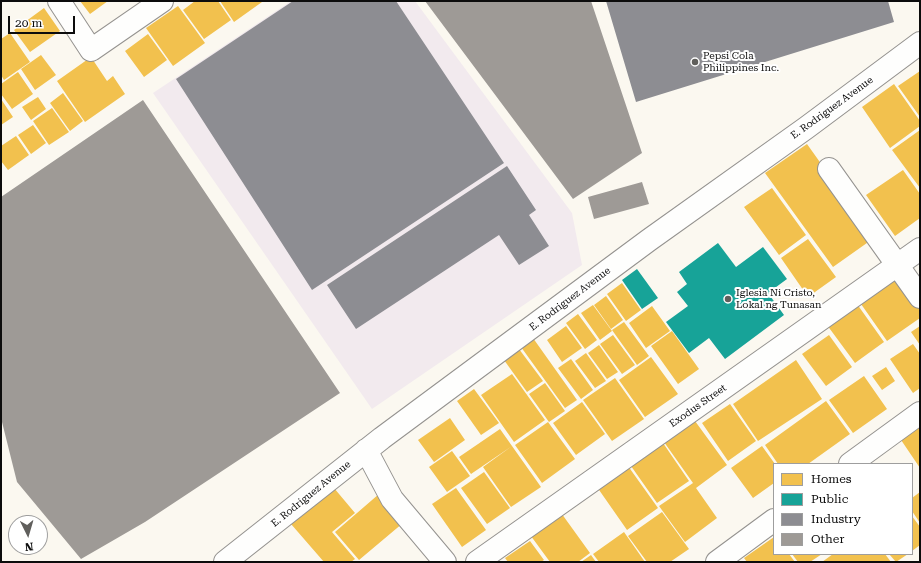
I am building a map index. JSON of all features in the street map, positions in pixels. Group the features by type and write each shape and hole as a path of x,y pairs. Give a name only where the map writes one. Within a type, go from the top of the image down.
{"street":[{"path":"59,1 91,50 162,1"},
{"name":"E. Rodriguez Avenue","path":"225,562 366,450 642,244 806,128 920,43"},
{"path":"830,169 920,297"},
{"name":"Exodus Street","path":"477,562 920,249"},
{"path":"851,463 920,413"},
{"path":"366,450 392,498 445,562"},
{"path":"717,562 773,521"}],"shaded area":[{"path":"291,1 415,1 572,213 582,265 372,409 153,93"}],"building: Homes":[{"path":"80,1 108,1 90,14"},
{"path":"195,1 218,1 231,20 204,39 183,10"},
{"path":"220,1 262,1 262,2 234,22"},
{"path":"178,6 205,43 173,66 146,28"},
{"path":"44,8 60,31 30,52 14,30"},
{"path":"10,33 30,62 4,80 1,75 1,39"},
{"path":"148,34 167,60 144,77 125,51"},
{"path":"41,55 56,75 35,90 21,69"},
{"path":"91,57 107,81 113,76 125,94 85,122 57,81"},
{"path":"920,71 920,117 898,86"},
{"path":"18,72 33,94 12,109 1,94 1,84"},
{"path":"894,84 920,121 920,126 890,148 862,107"},
{"path":"63,93 83,121 70,131 50,103"},
{"path":"38,97 46,109 31,120 22,107"},
{"path":"1,99 13,117 1,125"},
{"path":"52,108 69,132 49,145 33,121"},
{"path":"33,125 46,143 31,154 18,135"},
{"path":"920,130 920,188 892,150"},
{"path":"16,136 29,155 8,170 1,161 1,146"},
{"path":"807,144 874,238 833,267 765,173"},
{"path":"903,170 920,194 920,218 895,236 866,195"},
{"path":"772,188 806,235 779,255 744,207"},
{"path":"808,239 836,277 808,297 781,258"},
{"path":"898,278 920,309 920,318 887,341 861,304"},
{"path":"622,283 641,310 626,321 607,294"},
{"path":"606,296 623,320 611,329 594,305"},
{"path":"857,304 884,342 855,363 827,325"},
{"path":"593,305 612,331 600,340 581,313"},
{"path":"652,306 670,331 646,348 629,323"},
{"path":"578,314 597,340 585,349 566,323"},
{"path":"624,322 649,356 637,365 612,330"},
{"path":"566,326 582,348 562,362 547,340"},
{"path":"920,326 920,345 911,332"},
{"path":"672,331 699,369 678,384 651,346"},
{"path":"613,335 635,365 622,374 600,344"},
{"path":"829,335 852,367 826,386 802,354"},
{"path":"533,338 577,400 565,408 521,347"},
{"path":"913,344 920,354 920,388 913,393 890,359"},
{"path":"599,345 618,372 607,379 588,353"},
{"path":"519,349 543,381 527,392 504,360"},
{"path":"586,353 606,381 595,388 575,361"},
{"path":"651,357 678,394 645,417 619,380"},
{"path":"571,359 593,390 581,399 558,368"},
{"path":"796,360 822,399 758,441 733,404"},
{"path":"886,367 895,381 882,390 872,376"},
{"path":"512,374 545,420 514,442 481,395"},
{"path":"864,376 887,409 853,433 829,400"},
{"path":"615,378 644,419 612,441 583,400"},
{"path":"545,383 565,411 549,422 529,394"},
{"path":"474,389 499,423 481,435 457,401"},
{"path":"826,401 850,434 809,463 777,463 765,445"},
{"path":"582,402 605,434 576,455 553,423"},
{"path":"730,404 756,441 728,461 702,423"},
{"path":"450,418 465,440 434,462 418,440"},
{"path":"695,421 727,465 696,488 717,518 685,542 659,506 693,483 664,442"},
{"path":"548,422 575,459 542,483 515,445"},
{"path":"920,423 920,468 899,437"},
{"path":"500,429 512,446 471,474 459,457"},
{"path":"663,443 689,481 657,503 631,466"},
{"path":"512,446 541,487 511,507 483,467"},
{"path":"762,446 774,463 773,463 773,484 753,498 731,468"},
{"path":"452,451 470,476 447,492 429,467"},
{"path":"628,466 658,508 627,530 597,487"},
{"path":"484,472 510,508 487,524 461,488"},
{"path":"334,488 355,513 332,532 355,559 351,562 324,562 291,524"},
{"path":"456,488 486,530 462,547 432,504"},
{"path":"920,492 920,523 913,512 913,497"},
{"path":"379,494 403,523 359,560 335,532"},
{"path":"559,510 590,553 578,562 550,562 528,532"},
{"path":"662,512 689,549 670,562 647,562 628,536"},
{"path":"913,517 920,527 920,545 913,550"},
{"path":"624,532 645,562 599,562 593,554"},
{"path":"773,538 773,555 790,555 795,562 747,562 744,558"},
{"path":"530,541 544,560 541,562 508,562 505,558"},
{"path":"591,555 596,562 581,562"},
{"path":"793,555 820,555 810,562 798,562"},
{"path":"832,555 886,555 891,562 822,562"},
{"path":"890,555 906,555 896,562"}],"building: Public":[{"name":"Iglesia Ni Cristo, Lokal ng Tunasan","path":"718,243 736,267 763,247 787,279 768,293 784,315 725,359 709,338 689,353 666,322 688,306 677,292 687,284 679,272"},
{"path":"637,269 658,298 642,309 622,280"}],"building: Industry":[{"path":"293,1 396,1 504,163 312,290 176,79"},
{"name":"Pepsi Cola Philippines Inc.","path":"606,1 888,1 894,22 636,102"},
{"path":"507,166 536,210 529,215 549,246 519,265 499,235 356,329 327,285"}],"building: Other":[{"path":"425,1 591,1 642,153 573,199"},
{"path":"143,100 340,393 145,522 81,559 48,519 48,515 44,515 17,482 1,418 1,197"},
{"path":"642,182 649,204 594,219 588,197"}],"place":[{"name":"Pepsi Cola Philippines Inc.","path":"695,62"},
{"name":"Iglesia Ni Cristo, Lokal ng Tunasan","path":"728,299"}]}
